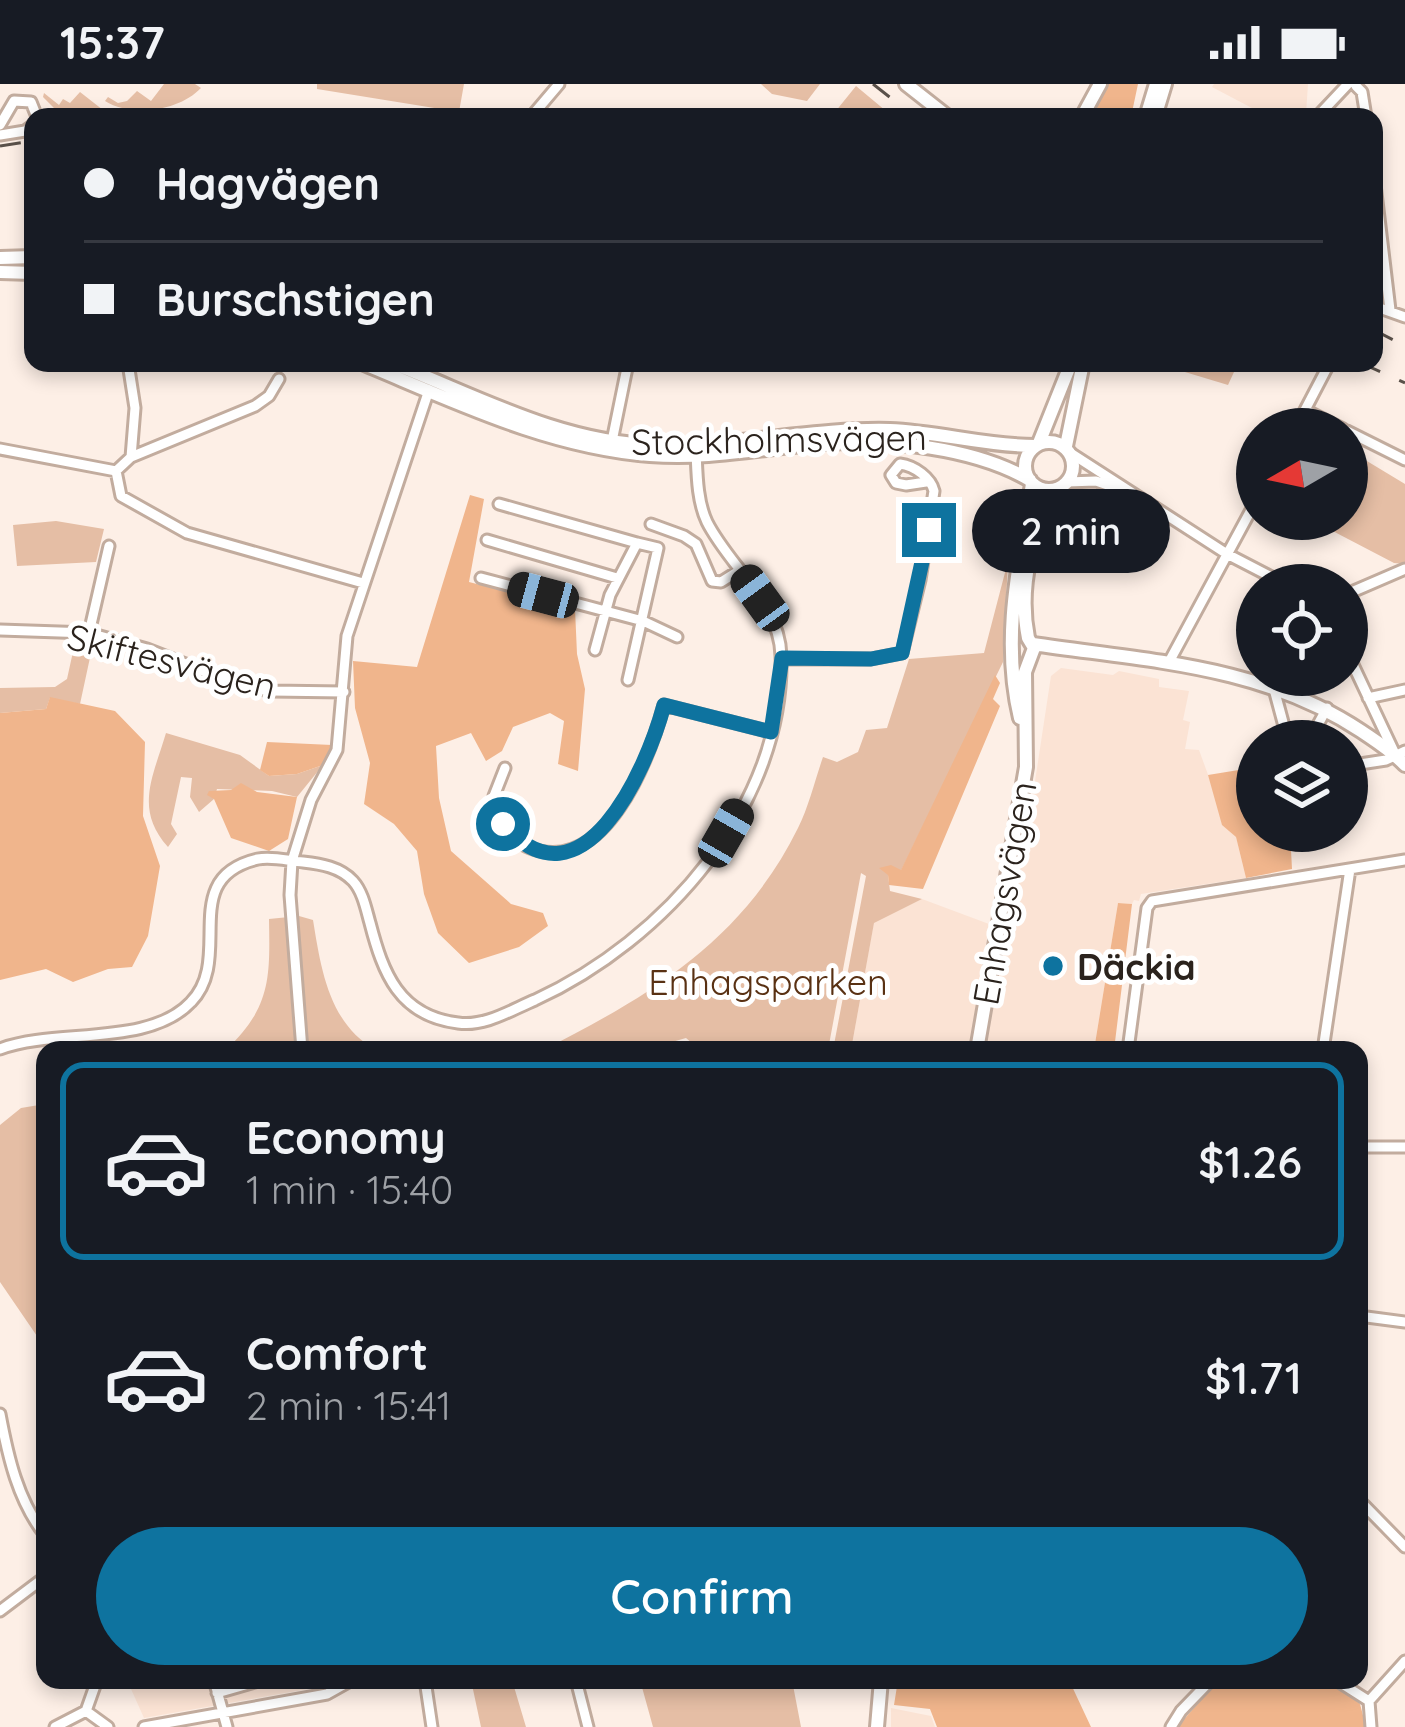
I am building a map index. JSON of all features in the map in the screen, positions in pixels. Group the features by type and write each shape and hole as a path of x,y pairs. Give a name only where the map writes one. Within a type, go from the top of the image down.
{"street":[{"path":"539,108 560,84"},
{"path":"906,84 937,108"},
{"path":"1327,108 1352,85"},
{"path":"0,124 14,100 31,103 33,108"},
{"path":"546,101 546,108"},
{"path":"1383,251 1390,310"},
{"path":"1383,308 1405,317"},
{"path":"130,372 136,409 131,457"},
{"name":"Stockholmsvägen","path":"390,372 611,446 696,451 853,442 944,452 997,464 1031,482"},
{"name":"Stockholmsvägen","path":"408,372 431,385"},
{"path":"611,446 626,372"},
{"path":"1067,372 1025,461 1031,482 1014,573 1012,641 1031,649 1072,648 1236,678"},
{"path":"1064,484 1073,460 1068,449 1081,372"},
{"path":"1306,408 1325,372"},
{"path":"116,471 131,457 255,406 269,396 279,379"},
{"path":"301,1041 290,895 292,861 310,800 337,750 347,636 431,385"},
{"name":"Stockholmsvägen","path":"696,451 893,430 1004,446 1037,444"},
{"path":"1368,442 1405,460"},
{"path":"1037,444 1068,449 1127,492 1246,564"},
{"path":"0,448 116,471"},
{"path":"0,1049 49,1036 118,1034 191,1003 208,973 208,911 220,881 261,858 320,864 352,880 361,894 385,975 408,1004 440,1019 475,1024 556,990 653,924 685,892 719,845 762,763 782,658 775,626 702,508 696,451"},
{"path":"116,471 121,496 187,533 363,583"},
{"path":"782,658 871,659 902,653 934,491 933,484 926,482"},
{"path":"1031,482 1047,490 1096,482 1127,492"},
{"name":"Enhagsvägen","path":"979,1041 1026,767 1025,672 1031,649 1026,597 1032,548 1064,484"},
{"path":"499,504 658,548"},
{"path":"650,524 696,544 712,580 721,582 740,570"},
{"path":"628,680 665,529"},
{"path":"1168,662 1236,538"},
{"path":"487,540 617,578"},
{"path":"595,650 617,578 637,543"},
{"path":"89,633 109,546"},
{"path":"1368,585 1405,568"},
{"path":"481,578 643,622 677,637"},
{"name":"Skiftesvägen","path":"0,630 89,633 147,649 242,686 344,692"},
{"name":"Enhagsvägen","path":"1012,641 1025,736"},
{"path":"1013,658 1031,649"},
{"path":"1402,756 1368,698 1405,690"},
{"path":"1296,696 1327,709 1402,756"},
{"path":"505,768 494,796 503,824 523,845 551,853 567,851 592,839 615,812 646,762 664,705 771,732"},
{"path":"1321,720 1327,709"},
{"path":"1368,763 1402,756"},
{"path":"1129,1041 1147,908 1152,901 1405,860"},
{"path":"1324,1041 1350,869"},
{"path":"1368,1147 1405,1148"},
{"path":"1368,1317 1405,1322"},
{"path":"0,1414 4,1460 36,1524"},
{"path":"1368,1509 1405,1547"},
{"path":"0,1611 36,1583"},
{"path":"1371,1727 1369,1701 1405,1661"},
{"path":"55,1727 86,1711 95,1689"},
{"path":"216,1689 227,1727"},
{"path":"217,1693 231,1689"},
{"path":"144,1727 336,1689"},
{"path":"426,1689 432,1727"},
{"path":"579,1689 588,1727"},
{"path":"877,1727 880,1689"},
{"path":"1196,1689 1199,1692"},
{"path":"1171,1727 1202,1689"},
{"path":"1350,1689 1369,1701"},
{"path":"86,1711 108,1727"}],"shaded area":[{"path":"1109,84 1138,84 1133,108 1093,108"},
{"path":"1308,84 1306,108 1252,108 1212,87"},
{"path":"470,495 484,499 469,582 575,609 585,689 578,771 558,764 564,721 550,713 513,727 502,751 486,761 471,733 436,746 439,798 451,851 511,904 543,913 548,926 519,947 469,963 438,933 424,894 417,851 394,824 364,804 370,763 355,708 353,661 417,667"},
{"path":"1061,668 1113,675 1119,671 1159,679 1159,687 1189,691 1183,720 1190,722 1185,749 1199,750 1222,824 1236,837 1246,878 1141,894 1132,904 1118,903 1095,1041 984,1041 1004,913 1034,788 1051,676"},
{"path":"995,675 1000,683 993,699 1000,706 923,889 889,885 888,875 879,868 891,865 901,870"},
{"path":"50,697 115,711 145,742 143,816 160,866 148,936 132,967 108,969 73,982 46,969 0,980 0,713 46,709"},
{"path":"267,742 332,745 323,765 297,774 269,776 260,770"},
{"path":"1236,770 1236,837 1222,825 1208,775"},
{"path":"241,783 257,792 297,797 288,839 269,851 231,838 214,799 207,795"},
{"path":"1240,852 1291,852 1292,869 1246,878"},
{"path":"922,899 989,924 970,1041 853,1041 874,922"},
{"path":"1118,903 1132,904 1115,1041 1095,1041"},
{"path":"131,1689 308,1689 144,1718"},
{"path":"897,1689 1073,1689 1091,1727 937,1727 930,1709 894,1705"},
{"path":"1211,1689 1342,1689 1360,1704 1366,1727 1177,1727"},
{"path":"891,1708 931,1716 935,1727 891,1727"}],"green space":[{"path":"164,84 201,88 164,108 124,108 105,101 108,97 118,103 127,101 137,91 151,101"},
{"path":"317,84 464,84 460,108 317,89"},
{"path":"761,84 820,84 807,101 772,94"},
{"path":"856,86 882,108 838,108"},
{"path":"80,92 100,108 54,108 44,93 59,105 63,99 70,103"},
{"path":"1185,372 1234,372 1228,385"},
{"path":"1368,462 1405,484 1405,564 1350,540 1368,540"},
{"path":"56,521 104,529 96,562 17,566 13,525"},
{"name":"Enhagsparken","path":"1008,561 1003,662 901,871 888,875 890,891 922,899 874,923 853,1041 835,1041 866,876 861,873 830,1041 560,1041 656,986 690,961 750,902 802,820 823,757 837,762 858,752 866,730 887,728 909,659 984,653"},
{"path":"76,638 94,639 80,704 50,698 46,709 0,713 0,688 55,687 67,679"},
{"path":"166,733 240,755 269,776 297,774 323,765 297,797 217,789 214,799 199,812 190,797 192,778 181,777 171,824 177,834 168,847 149,806"},
{"path":"299,916 313,920 330,994 347,1026 363,1041 234,1041 252,1020 265,990 269,919"},
{"path":"36,1106 36,1335 0,1282 0,1125 21,1108"},
{"path":"473,1689 515,1689 526,1727 481,1727"},
{"path":"642,1689 794,1689 801,1727 653,1727"}],"railway":[{"path":"873,84 904,108"},
{"path":"0,146 24,142"},
{"path":"1383,335 1405,346"},
{"path":"1381,372 1405,383"}],"place":[{"name":"Däckia","path":"1053,966"}],"route":[{"path":"503,824 523,845 536,850 551,853 581,847 615,812 646,762 664,705 771,732 782,658 871,659 902,653 929,530"}]}
